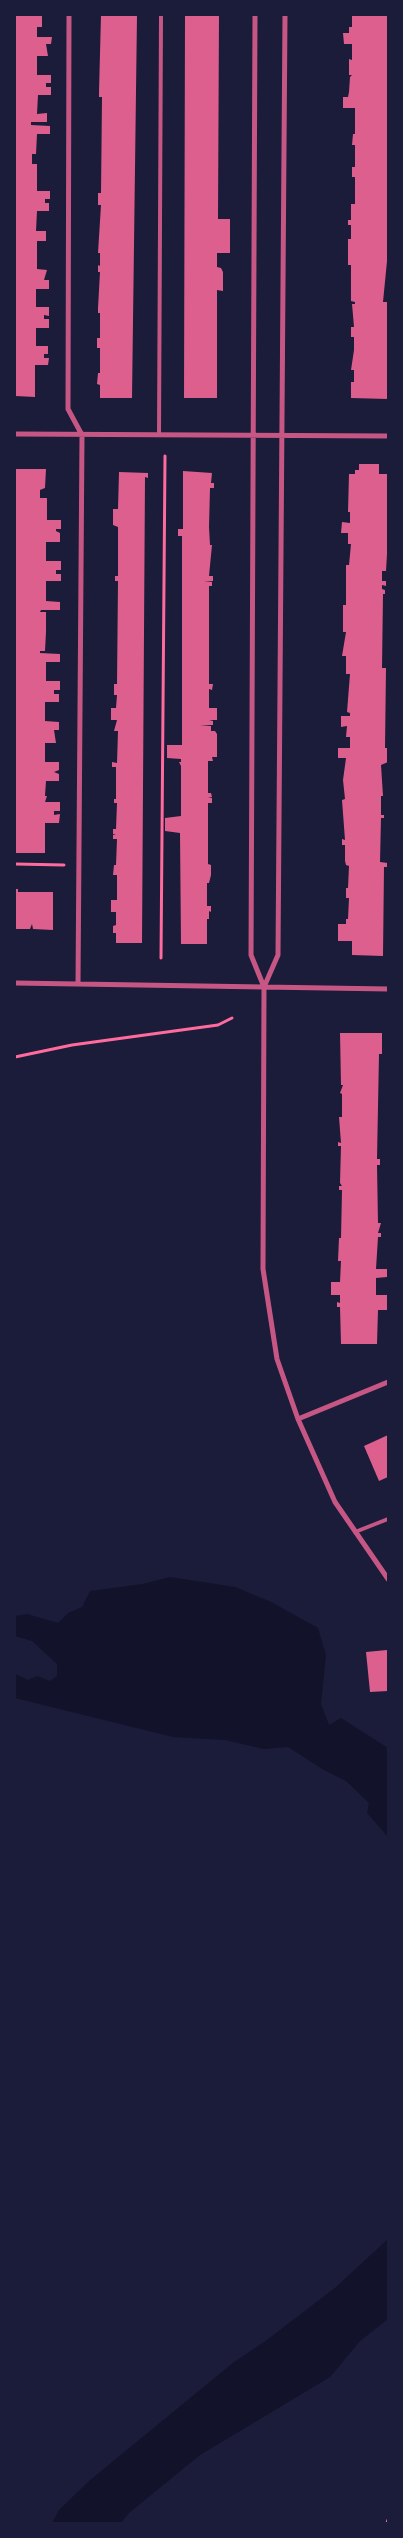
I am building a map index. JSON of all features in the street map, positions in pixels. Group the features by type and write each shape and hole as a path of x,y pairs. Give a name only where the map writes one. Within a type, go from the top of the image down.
{"street":[{"path":"70,15 68,409 82,435 78,984"},
{"path":"256,15 251,954 264,987 263,1268 276,1359 298,1420 335,1502 388,1579"},
{"path":"264,987 278,955 285,15"},
{"path":"15,434 254,437 388,436"},
{"path":"15,984 388,989"},
{"path":"298,1420 388,1382"}],"lane":[{"path":"158,436 161,15"},
{"path":"355,1532 388,1519"}],"path":[{"path":"161,958 165,456"},
{"path":"15,864 64,864"},
{"path":"15,1057 72,1045 218,1025 232,1018"}],"shaded area":[{"path":"170,1577 235,1587 271,1602 318,1628 326,1655 321,1704 329,1725 341,1718 388,1748 388,1837 367,1813 369,1803 346,1781 324,1770 288,1747 264,1749 225,1740 173,1737 15,1698 15,1674 28,1680 37,1676 50,1681 57,1676 57,1664 32,1641 15,1636 15,1616 27,1614 58,1623 68,1613 82,1607 90,1591 143,1584"},
{"path":"388,2239 388,2319 360,2341 330,2377 200,2455 129,2513 121,2523 52,2523 59,2510 89,2481 234,2362 267,2340 336,2287"}],"building":[{"path":"15,15 42,15 42,27 37,27 37,37 52,37 51,44 46,44 48,56 37,56 37,75 51,75 51,83 46,83 46,87 51,87 51,95 38,95 37,114 47,113 47,122 31,122 31,125 50,126 50,134 37,134 36,154 32,154 32,164 37,164 37,191 50,191 50,199 45,199 45,203 49,203 49,211 37,211 36,231 46,231 46,241 37,241 37,269 47,270 44,280 49,280 49,289 36,289 36,307 49,307 49,316 44,315 44,319 49,319 49,328 36,328 36,346 48,346 48,354 44,354 44,358 49,358 48,365 35,365 35,397 15,396"},
{"path":"101,15 137,15 132,398 100,398 100,385 97,384 98,373 100,373 100,348 97,348 97,338 100,338 100,313 98,313 98,308 100,272 98,272 98,265 100,266 100,253 98,253 101,205 98,205 98,193 101,193 102,97 99,97 99,92"},
{"path":"185,15 219,15 218,219 230,219 230,253 217,253 217,267 221,268 223,272 223,291 217,290 217,398 184,398"},
{"path":"352,15 388,15 388,251 383,302 388,302 388,399 351,398 351,382 354,382 354,370 351,370 354,337 351,337 351,327 354,327 352,304 355,304 355,302 351,301 351,265 348,265 348,239 351,239 351,225 348,225 348,220 351,220 351,204 355,204 355,177 352,177 352,167 355,167 355,145 352,145 353,134 355,134 355,108 343,108 343,97 348,97 350,77 352,75 349,75 349,59 352,60 352,44 344,44 343,33 349,33 349,27 352,27"},
{"path":"359,464 379,464 379,474 387,474 388,537 386,571 382,571 382,581 386,581 386,586 382,585 385,594 383,594 382,668 386,668 385,748 388,748 388,762 381,765 383,796 381,796 381,815 384,815 384,818 381,818 380,862 388,863 388,867 384,867 383,956 352,955 352,941 338,941 338,924 346,924 346,919 348,919 349,898 346,898 346,888 348,888 349,866 346,865 345,861 345,845 342,845 342,839 345,840 342,800 345,799 343,780 346,758 338,758 338,748 350,748 350,737 346,737 347,726 341,727 341,716 350,716 350,713 347,712 350,674 346,674 346,656 342,656 346,632 343,632 343,605 346,605 346,565 349,565 351,544 348,544 348,533 341,533 342,522 350,523 350,512 348,512 349,474 355,474 355,470 359,470"},
{"path":"15,469 46,469 45,488 40,490 40,498 47,498 47,520 61,520 61,529 56,529 60,533 60,542 46,542 46,561 61,561 61,570 56,570 56,574 61,574 61,581 46,581 46,601 60,602 60,610 41,610 40,612 46,612 46,632 45,651 40,651 40,653 60,654 60,662 46,662 46,681 60,681 60,690 54,690 54,694 59,694 59,702 45,702 45,721 59,722 59,730 54,730 56,743 45,743 45,762 59,762 59,770 54,772 59,774 59,781 46,781 45,796 47,796 45,802 60,802 60,811 54,811 54,815 60,814 59,823 45,823 45,853 15,853"},
{"path":"183,471 212,473 211,483 214,483 214,488 210,488 209,527 210,545 212,545 209,576 213,576 213,581 204,582 212,582 212,586 209,586 209,684 213,684 212,690 209,689 209,708 217,708 217,720 209,720 213,721 213,725 200,725 211,726 211,731 215,731 217,734 217,757 212,757 213,761 208,761 208,793 211,793 212,797 208,797 212,798 212,803 208,803 208,864 211,865 211,875 209,883 207,883 207,906 211,906 211,912 209,911 209,919 207,919 207,944 181,944 180,833 165,831 165,818 181,816 181,766 179,762 181,762 181,759 167,758 167,745 182,745 182,536 178,536 178,529 183,529"},
{"path":"119,472 148,473 148,478 145,477 142,943 116,943 116,933 113,933 113,926 116,925 116,912 111,912 111,900 117,900 117,875 113,875 114,865 116,865 117,839 113,839 113,835 116,835 113,834 113,829 116,829 117,803 114,803 114,799 116,799 116,767 112,767 112,762 117,763 118,731 114,731 117,720 111,720 111,708 116,708 117,695 114,695 114,684 117,684 118,581 115,581 115,576 118,576 118,527 113,525 113,509 118,509"},
{"path":"15,889 18,889 18,892 53,892 53,930 33,929 32,924 30,929 15,929"},
{"path":"340,1033 382,1033 382,1054 379,1054 377,1159 380,1159 380,1165 377,1165 378,1223 381,1223 378,1233 381,1233 381,1237 378,1237 376,1269 387,1269 387,1277 376,1278 376,1295 388,1295 388,1310 378,1310 377,1344 341,1344 340,1307 337,1307 337,1302 340,1303 340,1295 331,1295 331,1282 340,1282 341,1261 338,1261 339,1238 341,1238 342,1190 339,1190 339,1186 342,1186 340,1183 341,1146 338,1146 338,1142 341,1143 339,1117 342,1117 342,1094 340,1093 343,1085 341,1085"},
{"path":"388,1435 388,1477 379,1481 364,1446"},
{"path":"387,1650 388,1691 370,1692 366,1652"}]}
